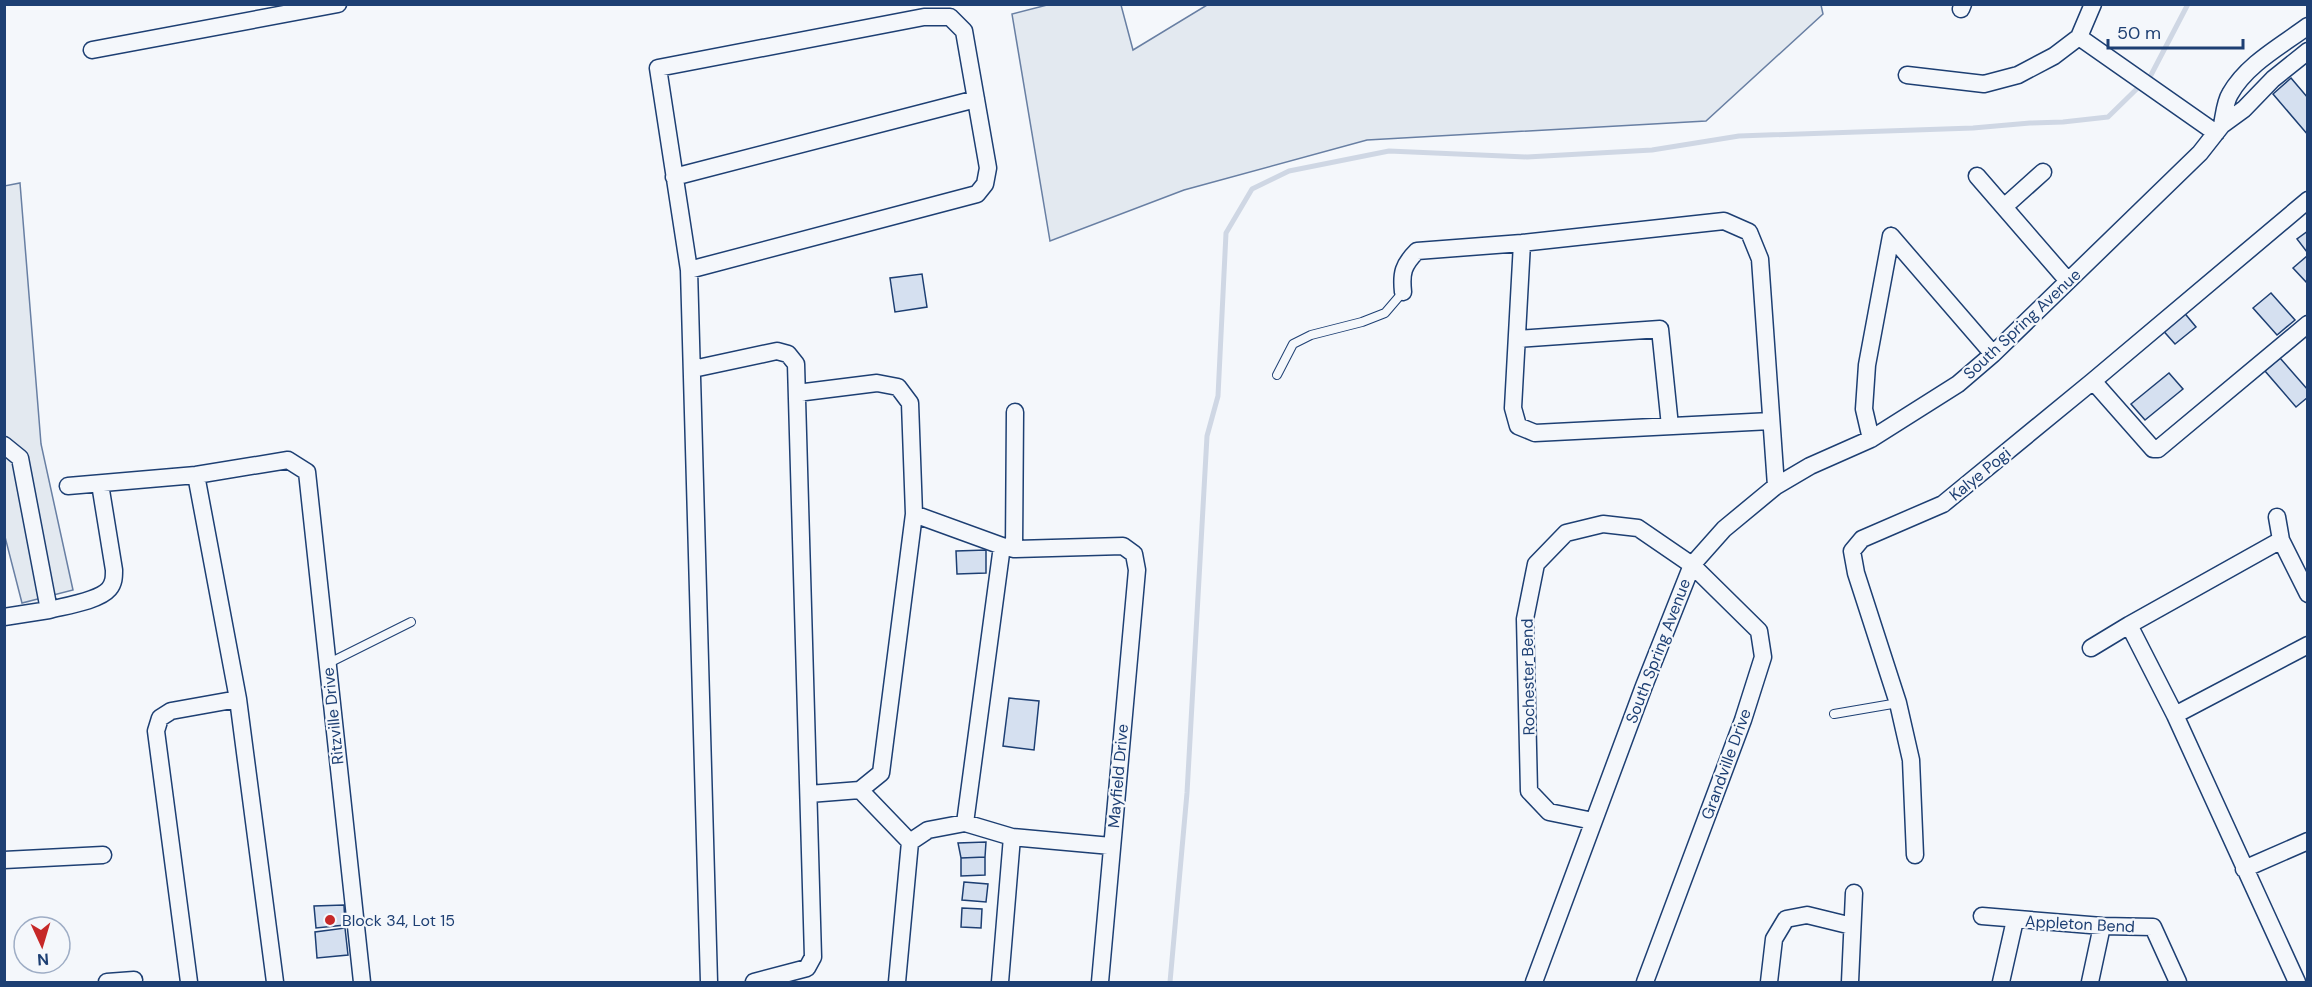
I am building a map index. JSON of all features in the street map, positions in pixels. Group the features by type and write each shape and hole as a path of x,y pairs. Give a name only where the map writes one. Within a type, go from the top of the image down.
{"street":[{"path":"92,50 338,4"},
{"path":"1907,75 1984,84 2018,75 2054,56 2079,37 2093,4"},
{"path":"689,270 977,194 985,184 988,168 964,31 950,17 924,17 658,68 689,270 708,982"},
{"name":"South Spring Avenue","path":"2219,129 2229,95 2239,81 2258,63 2307,26"},
{"path":"2079,37 2154,90 2219,129"},
{"name":"South Spring Avenue","path":"1534,982 1644,686 1692,565 1724,529 1776,486 1810,466 1870,439 1958,384 1993,354 2200,153 2219,129 2307,51"},
{"path":"2258,63 2273,79"},
{"path":"674,177 976,99"},
{"path":"2004,207 2043,172"},
{"path":"1977,176 2068,280"},
{"name":"Kalye Pogi","path":"1915,855 1911,760 1898,703 1856,573 1852,551 1862,539 1943,504 2304,208"},
{"path":"1403,292 1402,277 1406,261 1417,251 1522,243 1724,221 1749,232 1760,259 1776,486"},
{"path":"1870,439 1864,409 1867,365 1891,236 1993,354"},
{"path":"1522,243 1513,408 1518,426 1535,433 1771,421"},
{"path":"2093,381 2153,449 2158,449 2307,324"},
{"path":"1517,339 1660,329 1670,426"},
{"path":"693,369 777,351 788,354 796,364 813,957 807,968 754,982"},
{"path":"797,393 877,383 898,387 910,403 914,514 881,773 860,790 809,794"},
{"path":"965,823 1008,547 1015,412"},
{"path":"4,445 20,458 49,610"},
{"name":"Ritzville Drive","path":"196,475 288,460 307,472 362,982"},
{"path":"68,486 196,475 238,699 275,982"},
{"path":"4,617 49,610 92,599 108,591 114,581 114,570 100,484"},
{"path":"914,514 1008,547"},
{"path":"2277,517 2281,540 2307,594"},
{"name":"Rochester Bend","path":"1593,821 1549,812 1529,791 1525,619 1536,564 1566,533 1603,524 1638,528 1692,565"},
{"path":"2091,648 2281,540"},
{"name":"Mayfield Drive","path":"1008,547 1123,546 1134,554 1137,570 1111,846 1101,982"},
{"name":"Grandville Drive","path":"1645,982 1743,720 1763,657 1759,631 1692,565"},
{"path":"2129,625 2175,715 2297,982"},
{"path":"2175,715 2307,645"},
{"path":"189,982 156,731 160,718 171,711 238,699"},
{"path":"860,790 910,842 897,982"},
{"path":"910,842 928,830 965,823 1012,837 1111,846"},
{"path":"1000,982 1012,837"},
{"path":"2244,869 2307,841"},
{"path":"4,860 103,855"},
{"path":"1850,982 1854,893"},
{"path":"1769,982 1774,939 1786,919 1807,915 1852,926"},
{"name":"Appleton Bend","path":"1982,916 2102,926 2153,927 2178,982"},
{"path":"2001,982 2015,920"},
{"path":"2090,982 2102,926"},
{"path":"107,982 134,980"}],"lane":[{"path":"1277,375 1293,344 1311,335 1362,322 1385,313 1403,292"},
{"path":"327,664 411,622"},
{"path":"1834,714 1898,703"}],"shaded area":[{"path":"1047,5 1121,5 1133,50 1207,5 1821,5 1823,14 1706,121 1367,140 1184,190 1050,241 1012,14"},
{"path":"20,183 41,444 73,590 22,603 4,533 4,186"}],"building":[{"path":"2291,78 2308,98 2308,135 2273,94"},
{"path":"2308,231 2308,252 2307,252 2297,239"},
{"path":"2308,256 2308,284 2293,268"},
{"path":"922,274 927,307 895,312 890,278"},
{"path":"2271,293 2295,320 2277,335 2253,308"},
{"path":"2182,310 2196,327 2175,344 2160,327"},
{"path":"2280,358 2308,390 2308,397 2296,407 2265,371"},
{"path":"2169,373 2183,389 2145,420 2131,404"},
{"path":"986,550 986,573 957,574 956,551"},
{"path":"1009,698 1039,701 1034,750 1003,746"},
{"path":"986,842 985,857 961,858 958,843"},
{"path":"985,857 985,875 961,876 961,858"},
{"path":"964,882 988,884 986,902 962,900"},
{"name":"Block 34, Lot 15","path":"344,905 345,925 316,928 314,906"},
{"path":"962,908 982,909 981,928 961,927"},
{"path":"345,928 348,955 317,958 315,932"}],"waterway":[{"path":"1170,982 1187,793 1207,436 1218,396 1226,233 1252,189 1289,171 1389,151 1527,157 1652,150 1739,136 1973,128 2108,117 2151,75 2188,4"}],"place":[{"name":"Block 34, Lot 15","path":"330,920"}]}
